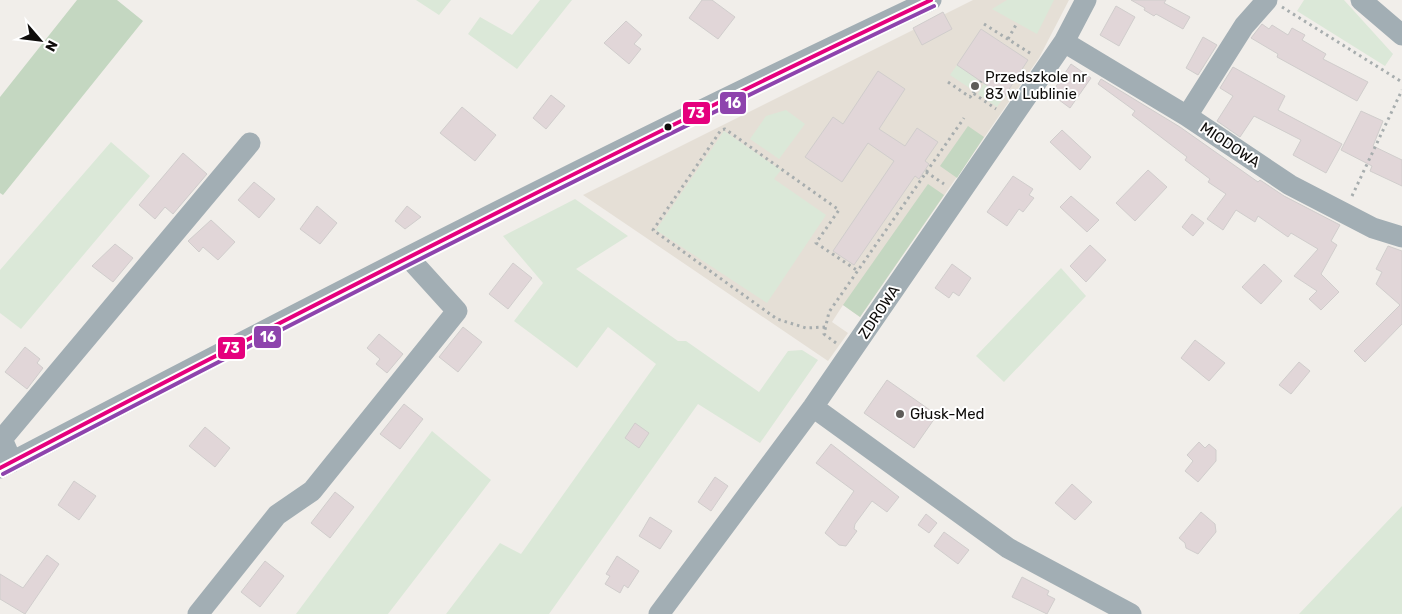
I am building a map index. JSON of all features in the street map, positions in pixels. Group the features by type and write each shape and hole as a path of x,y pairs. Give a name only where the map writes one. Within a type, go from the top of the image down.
{"street":[{"path":"250,142 2,439 6,465 408,257 716,102 931,0"},
{"name":"ZDROWA","path":"659,614 814,407 1064,42 1086,0"},
{"path":"1361,0 1402,35"},
{"path":"1187,116 1244,26 1273,3"},
{"name":"MIODOWA","path":"1064,42 1187,116 1290,185 1373,228 1402,237"},
{"path":"198,614 277,515 312,491 457,311 408,257"},
{"path":"814,407 1008,548 1131,614"}],"path":[{"path":"1273,3 1402,82"},
{"path":"1008,39 1017,23"},
{"path":"984,24 1039,58"},
{"path":"948,82 970,97 981,81"},
{"path":"1344,213 1402,90"},
{"path":"973,93 1002,113"},
{"path":"838,344 824,334 829,312 964,118"},
{"path":"825,328 806,328 777,319 653,230 721,130 725,129 839,210 816,243 858,271"},
{"path":"926,172 950,187"}],"shaded area":[{"path":"973,0 1069,0 1039,58 860,317 843,305 832,322 848,333 828,361 583,195"}],"green space":[{"path":"77,0 117,0 143,21 3,195 0,193 0,97"},
{"path":"416,0 451,0 439,15"},
{"path":"540,0 572,0 517,69 468,34 480,17 512,35"},
{"path":"1007,0 1054,0 1037,34 992,9"},
{"path":"1304,0 1344,0 1393,54 1385,66 1297,11"},
{"path":"957,65 977,79 971,89 950,75"},
{"path":"984,83 1004,97 997,107 978,94"},
{"path":"786,110 805,124 779,159 750,139 766,116"},
{"path":"968,126 984,137 957,178 940,166"},
{"path":"724,131 781,170 774,179 826,215 767,303 656,230"},
{"path":"111,142 150,176 21,329 0,313 0,270"},
{"path":"928,184 944,195 860,317 843,305"},
{"path":"575,199 628,236 576,269 678,341 686,341 759,392 788,351 802,350 818,360 760,443 698,404 549,614 446,614 500,543 521,554 656,364 608,327 577,368 514,321 543,283 503,236"},
{"path":"1061,268 1086,296 1004,382 976,356"},
{"path":"432,431 491,480 388,614 296,614"},
{"path":"1402,506 1402,614 1299,614"}],"building":[{"path":"702,0 712,0 735,17 718,39 689,18"},
{"path":"1131,0 1166,0 1164,3 1190,17 1183,29 1156,14 1154,16"},
{"path":"1116,6 1135,17 1119,46 1100,35"},
{"path":"943,12 952,29 922,45 913,28"},
{"path":"626,21 642,35 634,44 641,49 629,64 604,43"},
{"path":"1262,24 1269,29 1272,25 1288,35 1292,28 1305,35 1302,40 1326,54 1323,59 1368,82 1357,101 1277,57 1278,54 1251,38"},
{"path":"981,29 1028,60 1004,97 957,65"},
{"path":"1203,37 1217,45 1198,75 1186,68"},
{"path":"1071,64 1091,78 1070,108 1051,94"},
{"path":"1233,67 1285,96 1278,110 1342,144 1326,173 1293,155 1301,140 1254,116 1240,137 1217,121 1233,96 1220,88"},
{"path":"878,71 905,89 879,129 905,146 917,128 938,142 925,161 929,164 919,179 915,176 854,265 833,251 894,161 868,143 842,182 805,157 833,117 843,124"},
{"path":"1101,79 1180,127 1258,182 1260,180 1284,196 1340,225 1331,241 1337,245 1321,274 1339,292 1321,310 1309,299 1317,291 1294,276 1318,249 1291,233 1288,237 1258,216 1255,222 1236,210 1223,230 1207,219 1226,194 1208,182 1210,179 1185,160 1187,157 1132,115 1135,111 1098,84"},
{"path":"551,95 565,106 546,129 533,118"},
{"path":"462,107 496,135 475,161 440,133"},
{"path":"1361,111 1383,121 1373,146 1402,160 1402,186 1370,171 1372,166 1341,150"},
{"path":"1062,130 1091,157 1080,170 1050,142"},
{"path":"183,153 207,174 173,214 165,207 155,219 139,205"},
{"path":"1148,170 1167,187 1135,221 1116,203"},
{"path":"1013,176 1033,189 1029,195 1034,198 1023,212 1019,209 1007,226 987,212"},
{"path":"254,182 275,199 259,218 238,200"},
{"path":"1071,196 1099,220 1087,232 1060,207"},
{"path":"317,206 337,223 320,244 300,229"},
{"path":"407,206 421,217 405,229 395,221"},
{"path":"1192,214 1204,223 1193,236 1182,227"},
{"path":"211,220 235,242 218,260 203,247 199,252 188,241"},
{"path":"115,244 133,258 113,282 92,266"},
{"path":"1090,245 1106,260 1086,282 1070,266"},
{"path":"1388,246 1402,251 1402,324 1365,362 1354,351 1400,305 1376,284 1382,272 1376,269"},
{"path":"513,263 532,278 508,309 489,294"},
{"path":"952,264 971,278 959,296 953,292 949,298 935,288"},
{"path":"1264,264 1282,281 1261,304 1242,287"},
{"path":"463,327 482,342 458,372 439,357"},
{"path":"379,334 403,354 387,373 376,364 380,359 367,348"},
{"path":"1195,340 1225,363 1209,381 1181,358"},
{"path":"25,347 40,359 37,363 43,368 27,389 5,372"},
{"path":"1299,362 1310,371 1291,394 1279,385"},
{"name":"Głusk-Med","path":"887,380 937,415 914,448 864,413"},
{"path":"404,404 423,419 400,449 380,434"},
{"path":"635,423 649,433 639,448 625,438"},
{"path":"205,427 230,448 215,467 189,446"},
{"path":"1199,442 1205,448 1209,444 1216,450 1216,461 1198,482 1185,471 1193,461 1187,455"},
{"path":"831,444 899,497 887,512 872,501 855,524 854,529 857,531 846,546 839,545 825,533 854,491 816,463"},
{"path":"715,477 728,486 711,511 698,502"},
{"path":"74,481 96,496 79,520 58,505"},
{"path":"1072,484 1092,502 1075,520 1055,503"},
{"path":"335,492 354,507 330,538 311,523"},
{"path":"1201,512 1215,524 1216,532 1198,554 1186,548 1185,543 1179,538"},
{"path":"926,514 937,523 929,533 918,525"},
{"path":"650,517 672,531 660,549 639,536"},
{"path":"944,532 969,550 958,564 934,546"},
{"path":"47,555 59,564 25,614 0,599 0,574 23,588"},
{"path":"617,556 639,571 628,588 624,585 620,593 605,584 610,576 606,574"},
{"path":"265,561 284,576 260,607 241,592"},
{"path":"1022,577 1049,591 1047,595 1055,599 1047,614 1012,597"}],"transit line":[{"name":"73","path":"0,468 463,229 696,113 931,0"},
{"name":"16","path":"3,474 466,236 699,119 934,6"}],"place":[{"name":"Przedszkole nr 83 w Lublinie","path":"975,86"},
{"name":"Głusk-Med","path":"900,414"}]}
